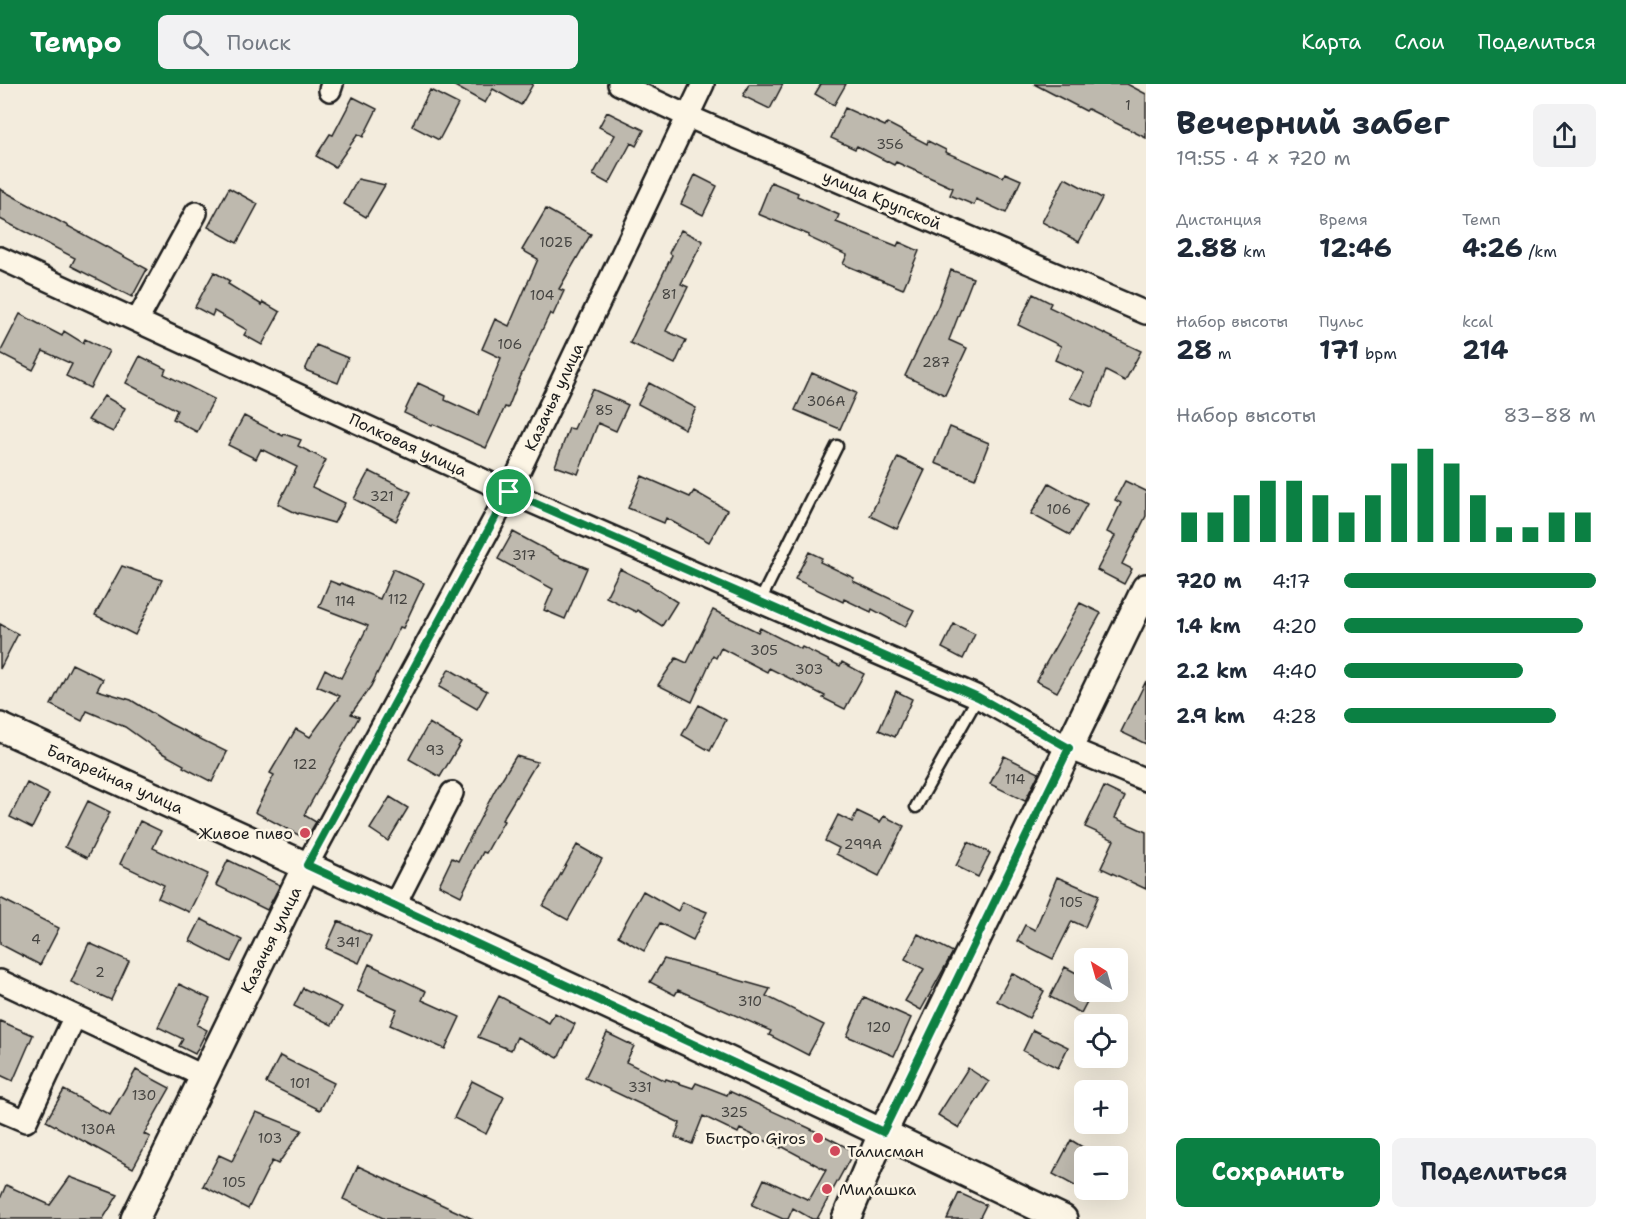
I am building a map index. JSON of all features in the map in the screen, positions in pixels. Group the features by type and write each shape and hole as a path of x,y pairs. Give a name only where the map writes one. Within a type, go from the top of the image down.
{"street":[{"name":"улица Крупской","path":"619,84 687,116 1146,314"},
{"name":"Казачья улица","path":"135,1219 307,865 509,492 703,84"},
{"path":"137,321 196,213"},
{"name":"Полковая улица","path":"0,258 509,492 978,697 1069,748 1146,780"},
{"path":"846,1219 883,1132 1146,588"},
{"name":"Батарейная улица","path":"0,727 307,865 883,1132 1063,1219"},
{"path":"394,906 452,793"},
{"path":"0,981 205,1077"},
{"path":"0,1110 26,1121 75,1016"}],"lane":[{"path":"760,601 837,446"},
{"path":"916,807 978,697"}],"building":[{"path":"451,84 533,84 521,105 493,89 485,103"},
{"path":"749,84 783,84 770,109 743,96"},
{"path":"821,84 846,84 834,105 815,94"},
{"path":"1034,84 1127,84 1146,94 1146,138 1088,109 1086,111"},
{"path":"430,90 458,104 439,140 412,126"},
{"path":"353,97 377,109 363,137 358,134 335,167 316,156 330,134 333,135"},
{"path":"845,108 885,126 887,123 927,144 928,141 946,150 945,152 1003,177 1005,173 1021,180 1006,213 976,199 974,205 950,195 953,188 896,162 894,165 857,146 855,149 831,138"},
{"path":"607,112 644,130 636,146 631,143 609,184 593,175 615,135 599,127"},
{"path":"695,175 717,186 703,215 681,204"},
{"path":"1065,178 1102,198 1079,242 1042,222"},
{"path":"358,179 385,185 366,217 344,204"},
{"path":"771,182 798,193 797,196 839,215 836,222 897,246 899,242 919,251 903,289 843,264 847,255 808,237 809,235 758,214"},
{"path":"229,188 258,204 237,243 208,227"},
{"path":"0,189 147,269 132,297 71,266 75,258 0,219"},
{"path":"546,209 591,234 559,289 564,291 553,315 550,313 508,408 505,407 486,448 404,413 418,383 446,396 445,400 478,415 501,358 482,349 495,319 509,326 538,259 522,250"},
{"path":"681,230 703,241 681,284 688,287 666,331 686,340 675,364 630,343 672,255 669,253"},
{"path":"951,270 973,278 949,340 967,348 945,395 905,376 938,306"},
{"path":"214,272 230,281 228,284 262,305 263,302 280,312 262,345 244,335 247,330 214,311 212,316 195,307"},
{"path":"1033,294 1051,303 1049,307 1141,351 1125,381 1106,371 1092,407 1070,398 1084,373 1055,360 1061,346 1018,325"},
{"path":"20,314 62,336 64,331 83,343 85,339 109,351 90,388 66,376 72,364 43,351 33,370 0,353"},
{"path":"316,345 348,358 338,383 305,370"},
{"path":"140,356 166,369 164,374 214,399 197,432 173,419 177,410 126,383"},
{"path":"812,373 856,393 840,429 795,410"},
{"path":"649,383 696,408 685,429 638,404"},
{"path":"592,389 628,405 616,431 598,423 578,474 555,466 569,428 574,429"},
{"path":"104,396 125,408 113,432 88,420"},
{"path":"244,416 283,436 284,434 301,440 298,446 326,460 312,487 345,503 334,523 298,514 278,504 297,467 261,449 256,459 228,445"},
{"path":"950,427 989,443 975,479 935,463"},
{"path":"898,457 925,470 897,529 870,516"},
{"path":"369,471 411,492 396,521 354,499"},
{"path":"642,476 690,497 694,491 727,510 709,542 666,518 664,523 628,508"},
{"path":"1125,481 1146,491 1146,516 1122,564 1132,569 1124,584 1097,570 1115,536 1107,532 1121,503 1115,500"},
{"path":"1049,483 1087,504 1070,535 1031,514"},
{"path":"513,532 565,560 587,568 565,619 544,610 553,589 498,559"},
{"path":"809,552 822,558 820,562 854,578 853,581 914,610 905,627 872,609 871,612 844,599 843,602 795,579"},
{"path":"122,566 162,580 135,635 95,615"},
{"path":"393,569 424,583 403,628 400,627 371,686 351,714 359,717 304,815 316,822 306,839 255,812 274,775 270,773 296,729 310,737 340,696 317,686 325,669 341,678 368,626 319,607 330,581 340,585 341,583 380,599"},
{"path":"620,569 650,584 677,602 662,626 637,610 636,612 606,597"},
{"path":"1080,603 1101,613 1057,692 1036,681"},
{"path":"713,610 758,632 760,628 801,649 802,647 840,666 842,662 864,674 845,709 823,698 825,696 769,668 767,672 721,648 716,658 713,656 692,702 658,685 676,658 687,663"},
{"path":"0,624 18,634 0,669"},
{"path":"954,624 975,634 963,659 942,648"},
{"path":"72,664 103,679 97,690 131,700 170,724 227,752 212,782 183,767 184,765 162,753 125,727 87,711 82,721 51,705"},
{"path":"449,669 487,691 477,709 439,687"},
{"path":"1146,681 1146,744 1121,732"},
{"path":"896,691 912,699 895,737 879,730"},
{"path":"699,705 726,720 710,751 682,735"},
{"path":"429,723 461,742 440,777 409,759"},
{"path":"516,756 537,762 502,820 504,821 486,853 483,852 461,896 439,885 452,858 458,861 495,790"},
{"path":"1004,756 1039,773 1025,801 990,784"},
{"path":"27,783 49,794 32,828 10,817"},
{"path":"1104,787 1125,797 1115,818 1146,832 1146,889 1101,868 1114,840 1085,827"},
{"path":"390,797 408,808 388,841 370,829"},
{"path":"88,801 110,812 87,858 65,847"},
{"path":"857,811 880,822 884,816 904,826 879,876 836,854 839,848 825,841 838,815 852,822"},
{"path":"140,821 161,831 153,848 208,874 189,912 158,898 164,885 120,864"},
{"path":"968,842 990,853 978,877 956,866"},
{"path":"577,845 602,859 568,920 543,906"},
{"path":"228,860 280,885 267,910 216,885"},
{"path":"1057,877 1099,895 1085,927 1072,921 1053,959 1017,941 1025,925 1035,930"},
{"path":"643,891 678,911 682,902 707,912 693,940 660,923 644,951 618,936"},
{"path":"0,898 59,928 40,965 0,944"},
{"path":"201,919 242,940 231,962 190,941"},
{"path":"338,921 371,936 359,963 326,948"},
{"path":"918,934 953,952 921,1010 905,1001 924,969 905,959"},
{"path":"89,943 129,961 111,1000 71,982"},
{"path":"664,959 770,989 766,996 824,1025 808,1055 769,1035 771,1031 678,990 675,995 650,982"},
{"path":"369,964 426,991 422,1000 460,1017 445,1049 390,1025 397,1009 357,991"},
{"path":"1065,967 1074,972 1074,1002 1087,1002 1081,1013 1050,997"},
{"path":"1012,973 1044,991 1029,1018 997,1001"},
{"path":"179,984 210,999 197,1025 207,1030 195,1054 179,1046 183,1039 158,1027"},
{"path":"303,988 342,1007 332,1025 294,1006"},
{"path":"499,996 549,1023 555,1013 575,1024 558,1058 517,1037 511,1050 478,1037"},
{"path":"864,997 911,1018 894,1056 847,1036"},
{"path":"0,1021 33,1035 13,1081 0,1075"},
{"path":"1033,1030 1068,1047 1058,1068 1023,1051"},
{"path":"607,1033 634,1046 626,1062 665,1081 666,1079 693,1088 696,1083 727,1095 729,1091 854,1151 817,1219 812,1219 793,1208 788,1219 783,1219 752,1205 764,1179 809,1200 826,1170 781,1146 781,1148 740,1129 738,1133 703,1116 692,1144 675,1137 680,1123 585,1078"},
{"path":"280,1056 334,1083 320,1110 266,1083"},
{"path":"968,1068 989,1082 959,1128 938,1115"},
{"path":"136,1070 170,1088 144,1134 150,1137 133,1168 46,1121 64,1090 110,1115"},
{"path":"472,1081 504,1097 486,1134 454,1118"},
{"path":"256,1112 302,1130 278,1164 272,1161 248,1209 203,1186 219,1155 232,1161"},
{"path":"1071,1140 1081,1146 1074,1146 1074,1186 1053,1174"},
{"path":"358,1166 473,1219 385,1219 343,1199"},
{"path":"70,1177 118,1195 103,1219 0,1219 0,1199 6,1185 50,1205"},
{"path":"959,1193 986,1205 979,1219 947,1219"}],"place":[{"name":"Живое пиво","path":"305,833"},
{"name":"Бистро Giros","path":"818,1138"},
{"name":"Талисман","path":"835,1151"},
{"name":"Милашка","path":"827,1189"}],"route":[{"path":"509,492 978,697 1069,748 883,1132 307,865 509,492"}]}
